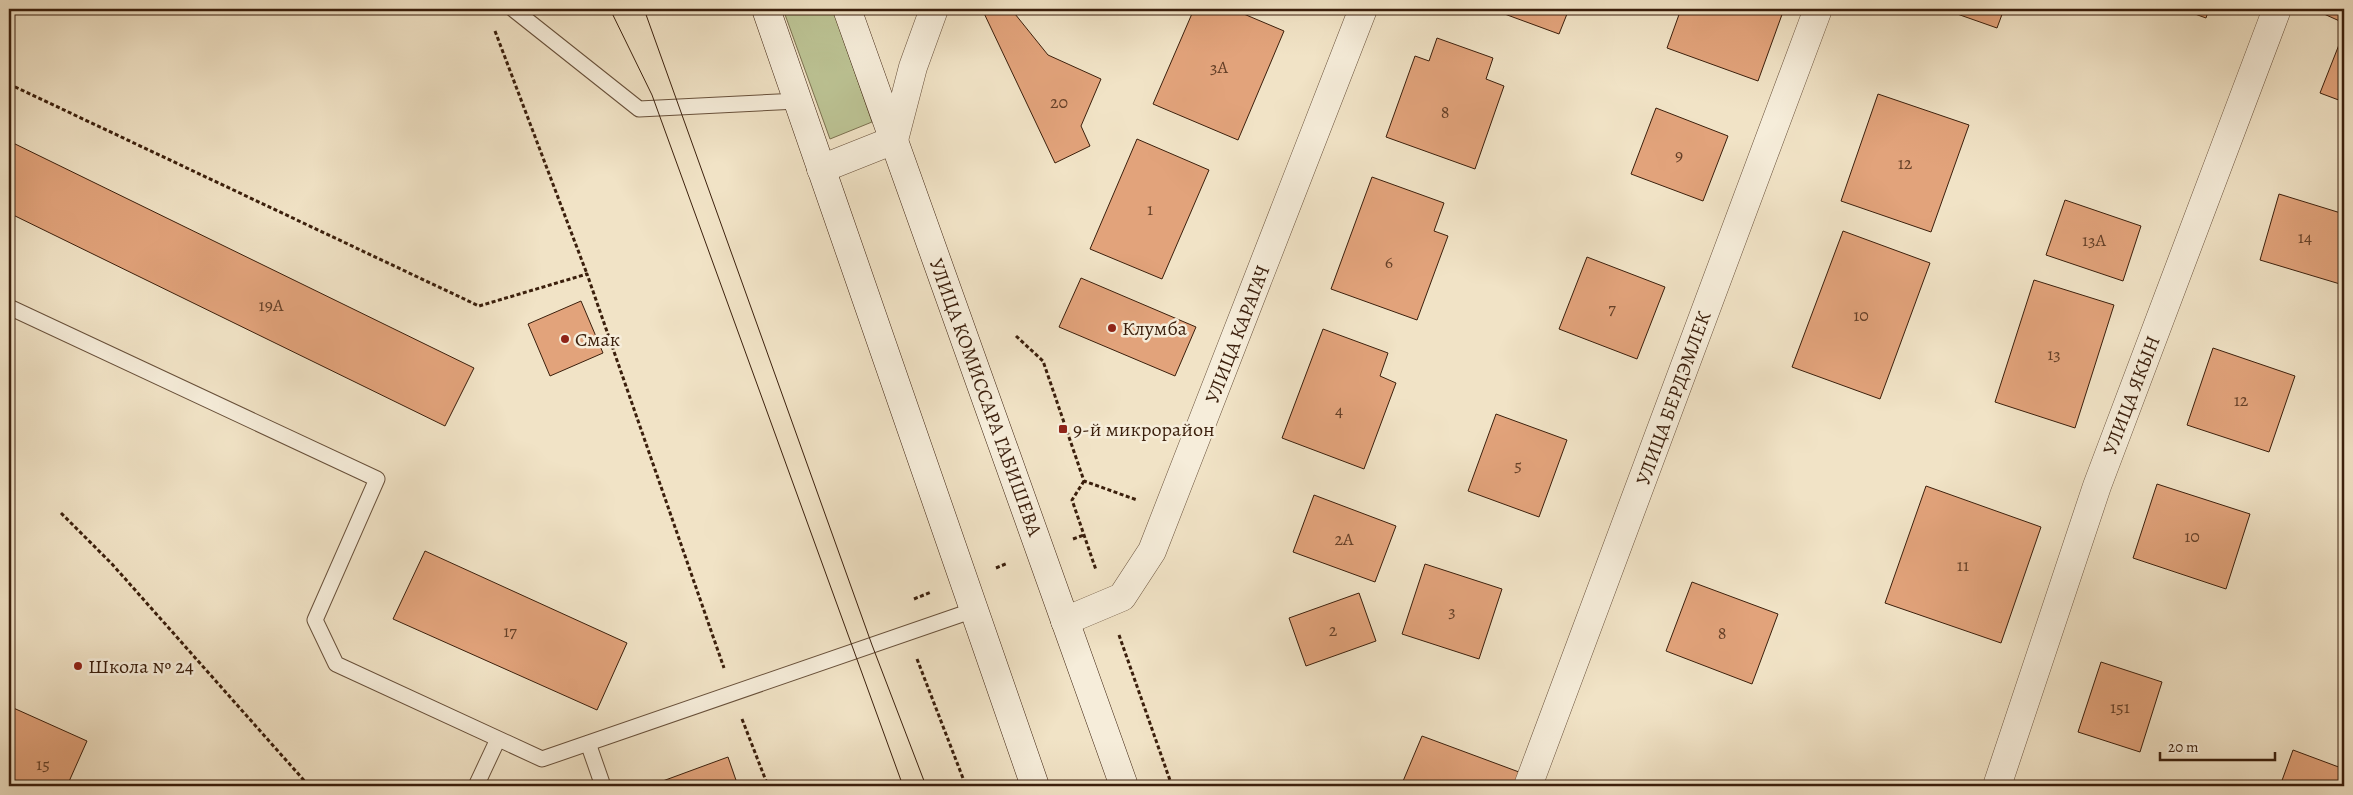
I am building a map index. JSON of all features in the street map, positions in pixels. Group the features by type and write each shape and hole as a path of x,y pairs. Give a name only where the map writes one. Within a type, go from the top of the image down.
{"street":[{"path":"766,9 1036,786"},
{"name":"УЛИЦА КОМИССАРА ГАБИШЕВА","path":"847,9 1124,786"},
{"path":"821,168 894,140 913,66 934,9"},
{"name":"УЛИЦА КАРАГАЧ","path":"1065,621 1122,596 1152,551 1363,9"},
{"name":"УЛИЦА БЕРДЭМЛЕК","path":"1528,786 1818,9"},
{"name":"УЛИЦА ЯКЫН","path":"1997,786 2097,486 2277,9"}],"lane":[{"path":"514,9 639,109 798,101"},
{"path":"9,307 377,479 315,620 336,664 542,759 974,610"},
{"path":"476,786 498,739"},
{"path":"588,743 603,786"}],"path":[{"path":"493,27 587,274 733,693 768,786"},
{"path":"9,84 479,306 587,274"},
{"path":"1016,336 1043,361 1084,481 1168,512"},
{"path":"61,513 112,564 309,786"}],"green space":[{"path":"783,9 833,9 872,122 830,139"}],"building":[{"path":"982,9 1011,9 1048,55 1101,79 1081,126 1090,146 1055,163"},
{"path":"1194,9 1232,9 1284,31 1238,140 1153,104"},
{"path":"1491,9 1569,9 1559,34"},
{"path":"1681,9 1784,9 1758,81 1667,48"},
{"path":"1943,9 2004,9 1997,28"},
{"path":"2181,9 2209,9 2206,18"},
{"path":"2326,9 2344,9 2344,23 2324,14"},
{"path":"2344,32 2344,102 2320,93"},
{"path":"1437,38 1493,58 1486,79 1504,86 1475,169 1386,137 1415,56 1429,61"},
{"path":"1878,94 1969,125 1931,232 1841,201"},
{"path":"1656,108 1728,136 1703,201 1631,174"},
{"path":"1137,139 1209,170 1162,279 1090,249"},
{"path":"9,141 474,368 445,426 9,213"},
{"path":"1372,177 1444,203 1434,231 1448,236 1417,320 1331,289"},
{"path":"2279,194 2344,214 2344,271 2340,284 2260,260"},
{"path":"2065,200 2141,226 2123,281 2046,255"},
{"path":"1843,231 1930,263 1880,399 1792,367"},
{"path":"1587,257 1665,287 1637,359 1559,329"},
{"path":"1081,278 1196,327 1175,376 1059,327"},
{"path":"2034,280 2114,305 2075,428 1995,402"},
{"path":"581,301 603,353 550,376 528,324"},
{"path":"1323,329 1388,353 1380,376 1396,383 1364,469 1282,438"},
{"path":"2213,348 2295,376 2269,452 2187,425"},
{"path":"1496,414 1567,440 1539,517 1468,491"},
{"path":"2157,484 2250,514 2226,589 2133,558"},
{"path":"1926,486 2041,527 2001,643 1885,603"},
{"path":"1314,495 1396,526 1375,582 1293,552"},
{"path":"425,551 627,643 597,710 393,619"},
{"path":"1425,564 1502,589 1479,659 1402,634"},
{"path":"1692,582 1778,614 1752,684 1666,651"},
{"path":"1359,593 1376,641 1306,666 1289,618"},
{"path":"2101,662 2162,682 2140,752 2078,732"},
{"path":"9,706 87,741 67,786 9,786"},
{"path":"1422,736 1519,772 1514,786 1401,786"},
{"path":"2293,750 2344,769 2344,786 2280,786"},
{"path":"728,757 738,786 662,786 660,782"}],"tram line":[{"path":"610,9 652,95 903,786"},
{"path":"644,9 872,645 926,786"}],"place":[{"name":"Клумба","path":"1112,328"},
{"name":"Смак","path":"565,339"},
{"name":"9-й микрорайон","path":"1063,429"},
{"name":"Школа № 24","path":"78,666"}]}
